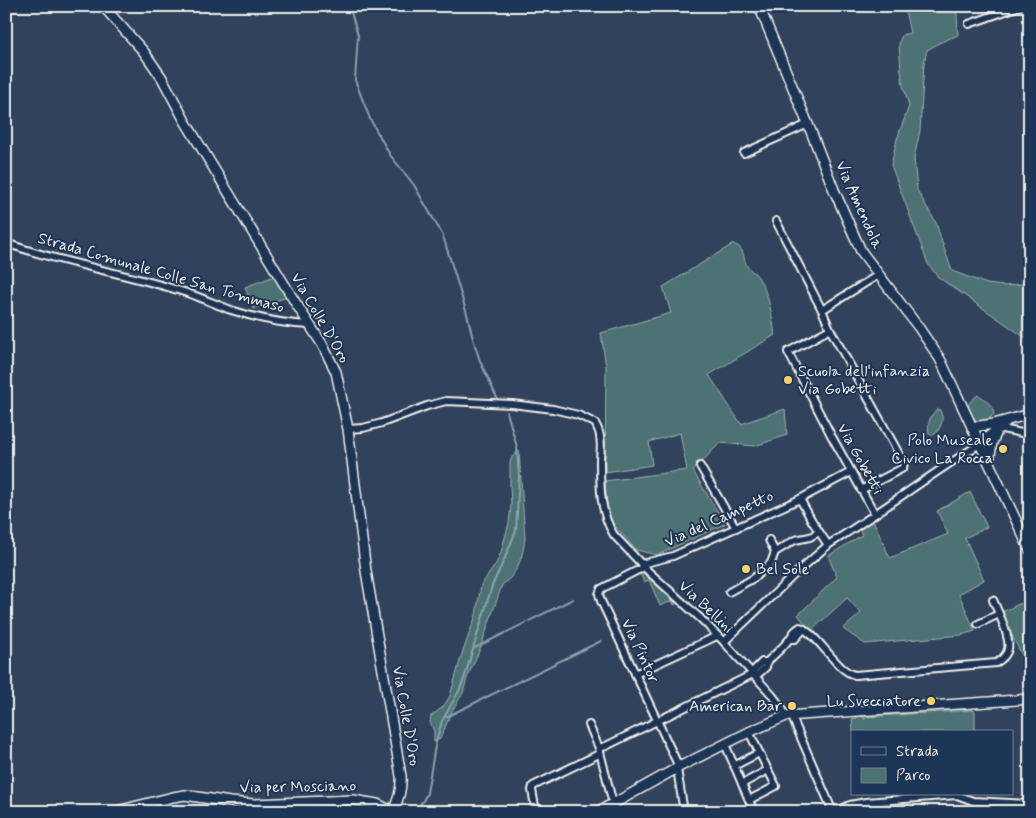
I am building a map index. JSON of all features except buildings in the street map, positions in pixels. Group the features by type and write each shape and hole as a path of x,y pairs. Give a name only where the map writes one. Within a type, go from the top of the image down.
{"main road":[{"name":"Via Colle D'Oro","path":"103,6 144,52 162,78 186,122 322,344 336,372 348,429 366,571 401,776 400,793 394,812"},
{"name":"Via Amendola","path":"759,6 861,251 940,359 1030,550"},
{"path":"978,440 984,429 996,427 1008,420 1030,414"},
{"path":"972,427 996,427"},
{"path":"989,463 996,427"},
{"path":"596,812 724,744 778,718 789,715 1030,699"},
{"name":"Via per Mosciano","path":"113,812 185,795 254,804 352,800 377,804 394,812"}],"street":[{"path":"969,24 1020,6"},
{"path":"744,154 808,124"},
{"path":"776,221 830,329 904,463 903,468 861,490"},
{"name":"Strada Comunale Colle San Tommaso","path":"6,243 51,257 184,292 232,310 265,319 291,324 310,325"},
{"path":"822,310 878,275"},
{"name":"Via Gobetti","path":"830,329 788,352 874,514"},
{"path":"348,429 363,428 382,423 446,401 512,404 554,409 578,415 595,423 600,437 602,501 607,523 614,535 643,566"},
{"path":"996,427 1027,434 1030,442"},
{"path":"724,642 828,545 946,465 978,440"},
{"path":"700,466 736,528"},
{"path":"800,498 851,472"},
{"name":"Via del Campetto","path":"643,566 673,556 800,498 828,545"},
{"path":"729,592 754,578 771,563 775,552 795,540 810,537 819,532"},
{"path":"769,540 775,552"},
{"name":"Via Bellini","path":"643,566 724,642 789,715 834,812"},
{"name":"Via Pintor","path":"643,566 601,589 599,594 678,768 684,812"},
{"path":"536,812 533,786 657,720 753,675 762,662 767,662 804,629 812,634 846,671 855,675 996,663 1004,658 1008,652 1009,643 993,600"},
{"path":"978,624 999,614"},
{"path":"635,674 717,636"},
{"path":"589,725 599,751 613,804"},
{"path":"749,732 776,786 749,800"},
{"path":"724,744 754,812"},
{"path":"734,766 759,753"},
{"path":"742,784 768,770"},
{"path":"834,812 850,805 866,802 944,796"},
{"path":"960,796 974,800 1030,804"}],"green space":[{"path":"906,6 955,6 957,15 958,35 927,50 924,63 920,131 914,158 917,190 936,223 952,271 987,284 1004,286 1030,283 1030,341 938,277 928,264 891,165 897,139 909,106 903,85 899,43 902,35 910,33"},
{"path":"733,244 742,250 747,266 762,283 770,305 775,335 709,375 741,424 785,409 787,435 755,446 720,443 693,471 725,524 657,555 636,550 608,518 605,481 687,470 680,433 649,442 652,465 605,472 606,367 601,333 671,313 663,287"},
{"path":"277,275 290,296 253,309 245,287"},
{"path":"978,395 986,400 992,408 994,414 989,419 977,421 970,414 969,404"},
{"path":"939,409 942,416 941,425 935,434 929,434 928,426 931,416"},
{"path":"519,451 525,538 521,558 512,576 502,585 463,693 452,711 440,739 434,742 434,731 430,722 431,716 443,707 450,696 476,615 481,585 496,564 501,552 509,523 511,506 510,463 512,457"},
{"path":"970,492 987,527 965,538 984,580 959,594 975,631 961,635 865,644 843,629 861,613 847,598 811,631 798,615 837,577 828,556 862,535 859,529 873,520 890,558 948,534 937,511"},
{"path":"643,572 676,604 674,605 672,601 660,606 649,580 644,582 640,574"},
{"path":"1021,603 1026,614 1028,613 1030,616 1030,657 1024,659 1000,613"},
{"path":"972,710 975,711 975,730 853,730 852,719 863,716 865,719 865,717"}],"waterway":[{"path":"349,6 358,35 355,80 370,119 390,155 414,185 443,236 480,361 497,398"},
{"path":"414,812 427,793 435,746 442,721 464,679 492,586 516,531 519,476 517,447 507,412"},
{"path":"475,648 573,599"},
{"path":"446,717 601,641"}],"place":[{"name":"Scuola dell'infanzia Via Gobetti","path":"788,380"},
{"name":"Polo Museale Civico La Rocca","path":"1003,449"},
{"name":"Bel Sole","path":"746,569"},
{"name":"Lu Svecciatore","path":"931,701"},
{"name":"American Bar","path":"792,706"}]}
